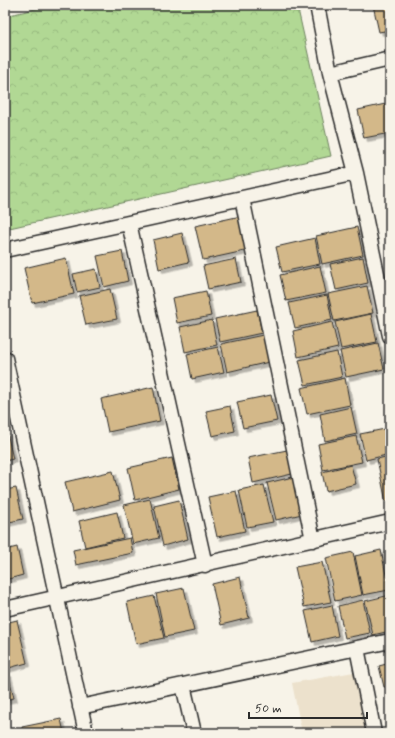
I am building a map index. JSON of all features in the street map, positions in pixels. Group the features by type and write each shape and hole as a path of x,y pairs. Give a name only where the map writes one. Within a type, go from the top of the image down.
{"street":[{"path":"317,5 330,73 356,173 390,336"},
{"path":"330,73 390,59"},
{"path":"5,250 356,173"},
{"path":"242,198 313,540"},
{"path":"129,223 204,565"},
{"path":"5,358 86,733"},
{"path":"5,609 390,522"},
{"path":"80,708 390,641"},
{"path":"356,648 374,733"},
{"path":"183,685 194,733"}],"shaded area":[{"path":"354,672 366,733 302,733 292,683"}],"green space":[{"path":"53,5 297,5 331,156 5,229 5,16"}],"building":[{"path":"373,5 390,5 390,30 379,32"},
{"path":"390,103 390,133 364,138 358,110"},
{"path":"241,216 249,250 203,260 195,226"},
{"path":"357,227 363,255 322,264 316,236"},
{"path":"182,233 189,262 159,269 153,240"},
{"path":"315,238 320,264 282,272 276,247"},
{"path":"122,251 128,281 104,287 97,256"},
{"path":"363,257 368,283 336,290 330,264"},
{"path":"66,258 74,294 32,303 24,268"},
{"path":"236,259 241,282 208,289 203,266"},
{"path":"320,266 326,293 286,301 280,275"},
{"path":"96,269 100,287 77,292 73,274"},
{"path":"367,286 373,313 334,321 328,294"},
{"path":"110,289 117,319 86,325 79,296"},
{"path":"206,291 211,316 177,323 172,298"},
{"path":"327,295 332,320 295,328 289,303"},
{"path":"257,310 262,333 220,342 215,319"},
{"path":"371,314 377,342 341,349 335,322"},
{"path":"212,320 217,345 185,352 180,327"},
{"path":"332,322 338,348 298,357 293,331"},
{"path":"263,335 269,362 227,372 221,344"},
{"path":"378,343 384,369 346,377 340,351"},
{"path":"218,347 224,372 192,379 187,354"},
{"path":"337,352 342,377 305,385 299,360"},
{"path":"345,378 350,405 307,414 301,388"},
{"path":"153,387 160,421 108,432 101,399"},
{"path":"271,395 277,421 243,428 237,402"},
{"path":"230,406 235,431 212,436 206,411"},
{"path":"351,407 357,434 325,441 320,414"},
{"path":"390,428 390,454 366,460 360,434"},
{"path":"5,432 7,432 13,459 5,461"},
{"path":"356,436 362,462 323,470 318,444"},
{"path":"287,450 292,474 253,483 248,458"},
{"path":"390,456 390,501 386,502 377,459"},
{"path":"172,458 179,489 135,500 128,468"},
{"path":"351,465 356,484 326,491 322,472"},
{"path":"113,471 120,500 72,512 65,482"},
{"path":"293,477 302,514 276,520 267,483"},
{"path":"264,485 273,522 247,527 239,490"},
{"path":"16,488 23,519 5,523 5,490"},
{"path":"236,491 245,531 217,537 208,497"},
{"path":"150,499 159,538 133,544 124,505"},
{"path":"179,500 188,539 163,546 154,506"},
{"path":"117,512 123,538 85,547 79,521"},
{"path":"130,538 133,553 76,565 73,550"},
{"path":"17,547 23,575 5,580 5,550"},
{"path":"381,550 389,590 363,595 355,556"},
{"path":"353,552 362,595 335,601 326,558"},
{"path":"322,562 331,602 304,607 295,567"},
{"path":"240,577 249,618 221,625 212,584"},
{"path":"184,588 194,631 165,637 156,594"},
{"path":"390,595 390,631 373,635 365,601"},
{"path":"154,596 164,638 136,644 127,602"},
{"path":"363,600 370,633 345,638 338,606"},
{"path":"332,605 338,636 312,642 305,611"},
{"path":"17,620 27,663 5,669 5,623"},
{"path":"390,663 390,686 384,687 379,666"},
{"path":"8,673 14,698 5,700 5,674"},
{"path":"61,719 64,733 23,733 22,727"}]}
